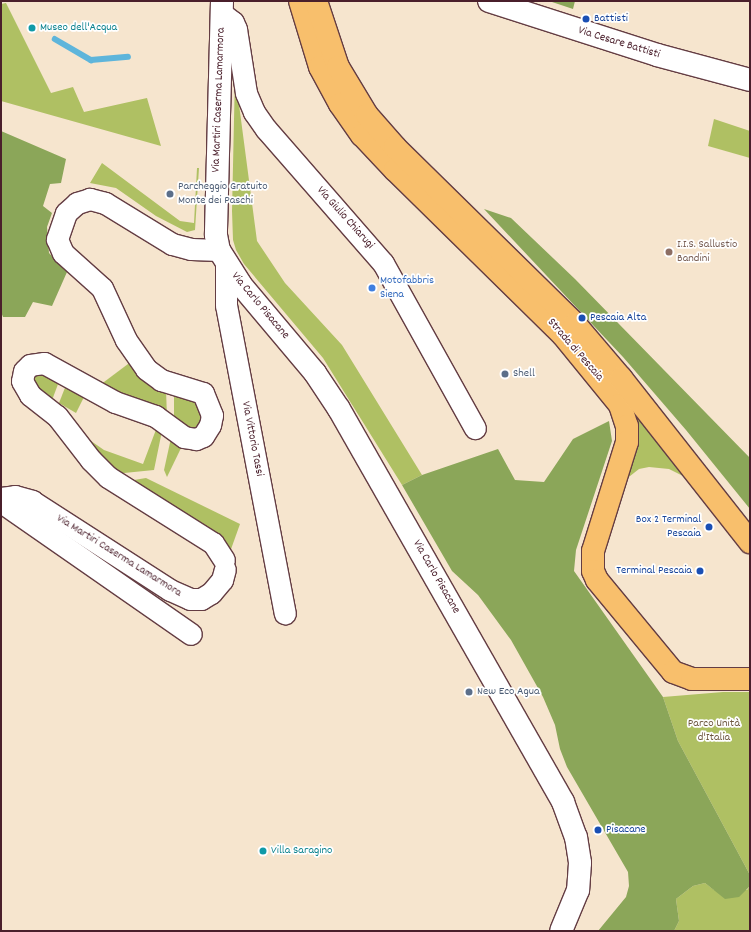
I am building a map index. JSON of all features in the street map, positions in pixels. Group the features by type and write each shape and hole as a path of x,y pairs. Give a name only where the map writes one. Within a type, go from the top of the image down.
{"main road":[{"name":"Strada di Pescaia","path":"300,1 320,67 340,104 362,135 395,170 563,335 620,405 627,426 627,442 593,551 593,570 597,580 647,644 676,675 692,679 750,679"},
{"name":"Strada di Pescaia","path":"316,1 335,61 350,91 367,115 395,147 575,324 622,378 750,542"}],"street":[{"name":"Via Cesare Battisti","path":"489,1 642,50 750,80"},
{"name":"Via Martiri Caserma Lamarmora","path":"222,7 216,235 223,257"},
{"name":"Via Giulio Chiarugi","path":"222,7 233,22 236,29 246,93 254,112 266,129 383,263 475,428"},
{"name":"Via Martiri Caserma Lamarmora","path":"1,498 15,496 32,501 170,590 190,599 201,599 211,593 222,580 224,565 213,542 108,477 91,460 57,416 30,395 22,381 24,371 30,365 44,363 115,402 154,416 184,437 196,439 203,436 210,425 212,415 206,397 200,390 161,380 146,369 126,340 102,288 63,253 57,239 66,213 78,204 90,199 105,203 172,244 223,257"},
{"name":"Via Vittorio Tassi","path":"223,257 226,305 284,613"},
{"name":"Via Carlo Pisacane","path":"223,257 307,363 332,398 563,802 576,837 580,870 575,899 561,931"},
{"name":"Via Martiri Caserma Lamarmora","path":"1,502 191,634"}],"green space":[{"path":"549,1 575,1 573,9"},
{"path":"6,3 51,93 73,87 84,112 147,98 161,146 1,101 1,4"},
{"path":"235,74 257,241 285,283 342,345 422,475 402,485 323,358 244,264 236,250 233,240 232,211"},
{"path":"714,119 750,131 750,158 708,146"},
{"path":"1,131 66,159 61,183 50,184 43,206 52,213 47,227 49,253 67,272 52,306 33,302 25,317 3,317 1,312"},
{"path":"102,163 180,221 194,223 197,168 199,168 195,230 187,232 156,216 116,188 90,183"},
{"path":"484,209 511,218 575,279 750,458 750,509 686,430 623,357"},
{"path":"132,361 166,390 167,417 100,385"},
{"path":"32,370 61,376 51,403 32,389"},
{"path":"68,380 87,391 76,413 59,403"},
{"path":"174,392 200,401 206,412 197,433 174,423"},
{"path":"629,405 685,477 669,469 649,467 639,469 625,480 638,441 639,432 638,422"},
{"path":"609,421 612,441 576,550 574,571 663,697 678,741 750,875 750,886 739,897 725,899 705,883 693,886 676,899 679,921 674,931 598,931 626,897 629,886 628,872 567,767 560,749 555,725 543,697 511,640 478,595 452,571 402,485 422,475 498,449 515,480 544,482 573,439"},
{"path":"157,427 162,431 154,470 114,474 78,432 104,450 143,464"},
{"path":"171,438 182,446 167,477 164,470"},
{"path":"146,478 240,524 230,552 122,482"},
{"name":"Parco Unità d'Italia","path":"723,692 750,692 750,875 678,741 663,697"},
{"path":"705,883 714,890 747,890 750,886 750,931 674,931 679,921 676,899 693,886"}],"waterway":[{"path":"55,39 91,60 128,57"}],"place":[{"name":"Battisti","path":"586,19"},
{"name":"Museo dell'Acqua","path":"32,28"},
{"name":"Parcheggio Gratuito Monte dei Paschi","path":"170,194"},
{"name":"I.I.S. Sallustio Bandini","path":"669,252"},
{"name":"Motofabbris Siena","path":"372,288"},
{"name":"Pescaia Alta","path":"582,318"},
{"name":"Shell","path":"505,374"},
{"name":"Box 2 Terminal Pescaia","path":"709,527"},
{"name":"Terminal Pescaia","path":"700,571"},
{"name":"New Eco Agua","path":"469,692"},
{"name":"Pisacane","path":"598,830"},
{"name":"Villa Saragino","path":"263,851"}]}
